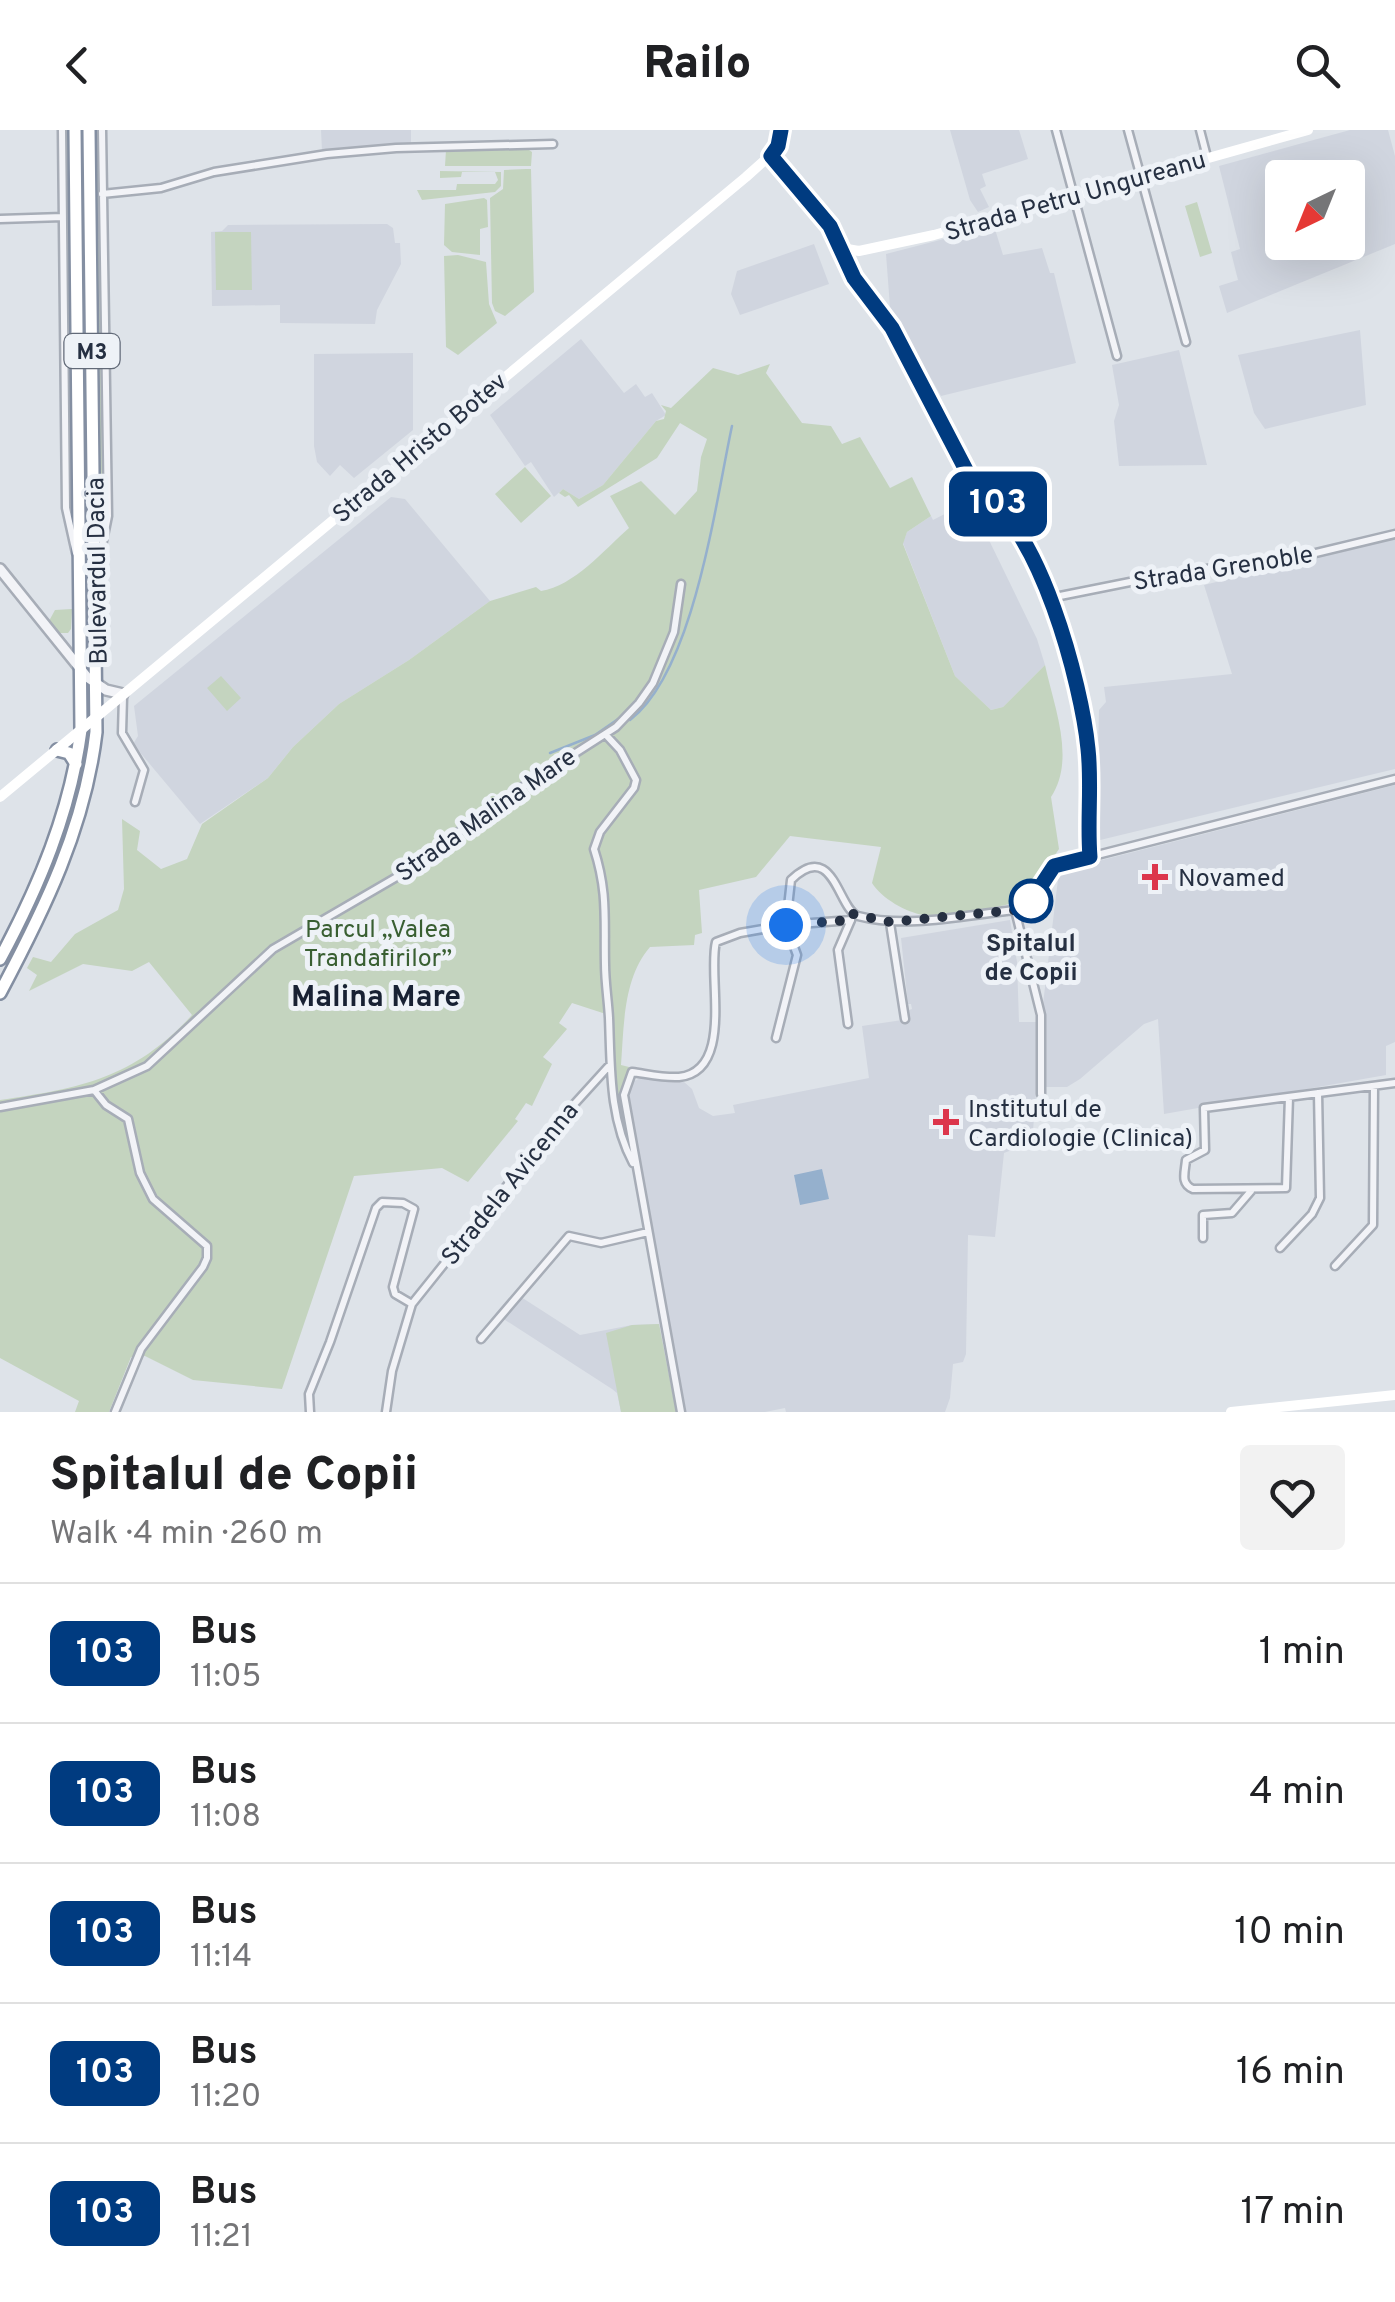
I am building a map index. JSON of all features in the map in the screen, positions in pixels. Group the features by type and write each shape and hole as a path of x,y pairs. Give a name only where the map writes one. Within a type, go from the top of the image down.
{"highway":[{"name":"Bulevardul Dacia","path":"0,993 60,873 85,789 97,717 96,572 75,130"},
{"name":"Bulevardul Dacia","path":"0,959 46,866 76,764 81,730 79,564 89,130"},
{"path":"57,750 69,753 76,764"}],"main road":[{"name":"Strada Petru Ungureanu","path":"841,248 859,250 934,235 1207,158 1274,135 1308,130"},
{"path":"781,131 771,156 827,222 841,248"},
{"name":"Strada Hristo Botev","path":"0,797 771,156"},
{"path":"1231,1412 1395,1396"}],"street":[{"name":"Bulevardul Dacia","path":"62,130 66,508 79,564"},
{"path":"96,572 108,516 102,130"},
{"path":"1056,130 1117,356"},
{"path":"1128,130 1186,342"},
{"path":"1200,130 1207,158"},
{"path":"102,194 149,190 214,172 358,150 554,144"},
{"path":"0,219 62,217"},
{"path":"841,248 854,278 892,328 978,493 1001,508 1033,559 1050,598 1085,725 1090,857"},
{"name":"Strada Grenoble","path":"1050,598 1170,574 1270,564 1395,534"},
{"path":"0,569 80,669 97,686 123,694 122,733 144,770 135,802"},
{"name":"Strada Malina Mare","path":"0,1108 94,1090 147,1066 273,949 407,871 496,804 573,752 606,735 640,703 653,683 674,632 681,584"},
{"path":"606,735 636,780 600,832 594,849 607,904 609,1066 619,1125 636,1168"},
{"path":"681,1412 624,1095 632,1072 680,1077 696,1069 710,1050 714,1034 716,942 740,933 852,917 890,922 1016,910 1027,906 1054,866 1395,779"},
{"path":"776,1038 796,955 786,925 791,880 808,869 823,870 832,876 852,917 838,950 848,1024"},
{"path":"1016,910 1040,1014 1041,1094"},
{"path":"890,922 905,1019"},
{"name":"Stradela Avicenna","path":"412,1304 558,1122 609,1066"},
{"path":"1288,1097 1287,1187 1193,1189 1184,1183 1186,1160 1204,1150 1204,1108 1318,1093 1374,1086 1395,1083"},
{"path":"1335,1266 1372,1226 1374,1086"},
{"path":"94,1090 106,1105 128,1119 140,1173 153,1199 206,1246 207,1258 141,1349 115,1412"},
{"path":"1280,1248 1312,1214 1320,1198 1318,1093"},
{"path":"1202,1238 1203,1214 1232,1212 1252,1190"},
{"path":"310,1412 308,1394 376,1208 382,1202 403,1203 414,1209 393,1287 396,1294 412,1304 392,1371 386,1412"},
{"path":"481,1339 570,1236 601,1242 648,1232"}],"shaded area":[{"path":"321,130 411,130 411,144 322,151"},
{"path":"950,130 1019,130 1028,159 982,174 986,186 980,189 989,207 978,212 970,200"},
{"path":"1350,130 1388,130 1395,156 1395,244 1365,256 1365,160 1265,160 1265,260 1356,260 1227,313 1219,286 1238,280 1231,252 1240,249 1219,166"},
{"path":"387,224 393,228 395,243 400,243 401,264 377,310 375,324 280,323 280,305 212,306 211,232 222,231 228,225"},
{"path":"994,226 1003,255 1042,248 1050,273 1054,273 1076,363 941,396 890,307 886,254"},
{"path":"814,244 829,284 740,315 731,294 737,271"},
{"path":"1360,330 1366,405 1265,429 1254,413 1238,355"},
{"path":"581,339 624,393 636,384 645,397 652,393 666,415 656,421 603,485 579,499 563,489 554,497 531,462 525,466 490,415"},
{"path":"1179,350 1207,465 1119,466 1114,421 1119,405 1112,365"},
{"path":"413,353 413,430 354,478 340,465 330,476 317,462 314,446 314,354"},
{"path":"391,497 405,499 490,601 409,660 339,704 293,747 268,778 200,824 133,744 138,736 134,706"},
{"path":"970,501 1037,639 1045,665 1003,707 991,710 955,676 903,543 907,532 931,516 933,520"},
{"path":"1395,539 1395,769 1096,841 1099,710 1106,702 1104,687 1232,674 1204,585"},
{"path":"1395,785 1395,1042 1386,1046 1386,1075 1164,1114 1158,1019 1144,1024 1067,1087 1046,1087 1043,1004 1059,871"},
{"path":"1010,920 1017,962 1019,1022 1042,1022 1032,1142 1004,1153 995,1237 968,1235 966,1354 963,1362 953,1364 945,1412 786,1412 785,1408 765,1412 686,1412 630,1106 634,1081 641,1078 684,1082 692,1089 699,1108 713,1116 735,1113 733,1105 869,1078 862,1026 909,1019 912,1009 908,1004 901,938"},
{"path":"521,1297 580,1335 659,1324 676,1412 621,1412 617,1393 612,1389 502,1318"}],"green space":[{"path":"64,130 69,130 73,537 70,508"},
{"path":"80,130 84,130 86,299 82,298"},
{"path":"94,130 99,130 104,506 100,543"},
{"path":"526,148 532,152 531,166 445,166 446,150"},
{"path":"531,169 534,292 505,316 495,311 492,303 490,198 503,189 504,170"},
{"path":"440,171 501,172 501,186 495,192 422,200 417,190 456,190 457,184 495,184 498,180 495,172 462,172 461,177 440,178"},
{"path":"484,198 488,227 480,229 480,255 452,252 444,245 445,204"},
{"path":"1197,202 1212,253 1200,257 1185,206"},
{"path":"215,232 251,232 252,290 216,290"},
{"path":"444,256 486,262 489,304 497,323 458,355 446,347"},
{"path":"82,308 86,308 90,671 87,670"},
{"name":"Parcul „Valea Trandafirilor”","path":"770,364 766,373 802,423 831,426 842,444 860,437 890,488 912,477 931,516 907,532 903,544 955,676 991,710 1003,707 1045,665 1061,732 1062,766 1051,797 1059,849 1038,882 1016,902 924,915 895,904 872,883 881,847 790,836 756,877 699,890 702,933 695,935 694,945 650,947 641,959 626,1003 621,1065 629,1067 620,1100 614,1083 612,1016 572,1003 559,1023 567,1029 543,1057 552,1064 532,1106 526,1103 515,1119 518,1121 468,1182 442,1168 354,1176 282,1389 193,1380 145,1356 131,1357 109,1412 75,1412 79,1401 0,1358 0,1100 56,1091 105,1077 149,1053 192,1015 149,962 132,971 83,964 29,991 37,975 27,968 33,957 51,962 75,934 118,910 124,889 122,819 140,831 137,850 161,869 187,859 202,824 268,778 293,747 339,704 409,660 490,601 536,587 541,591 553,588 588,566 629,528 610,496 641,481 675,515 697,491 707,439 680,423 657,458 578,507 569,495 559,493 563,489 579,499 603,485 656,421 664,419 666,411 661,405 671,408 713,368 738,375"},
{"path":"525,467 551,496 521,523 495,494"},
{"path":"72,609 71,629 59,633 49,621 55,610"},
{"path":"221,676 241,698 227,711 207,688"},
{"path":"659,1324 676,1412 621,1412 606,1333 632,1325"}],"water":[{"path":"822,1169 829,1199 800,1205 794,1175"}],"waterway":[{"path":"630,720 652,697 686,626 709,541 732,426"},
{"path":"550,753 595,735 621,717"}],"bus line":[{"name":"103","path":"781,130 771,156 830,226 854,278 892,328 978,493 1001,508 1033,559 1050,598 1085,725 1090,857 1054,866 1031,901"}],"place":[{"name":"Novamed","path":"1155,877"},
{"name":"Spitalul de Copii","path":"1031,901"},
{"name":"Institutul de Cardiologie (Clinica)","path":"946,1122"}],"district":[{"name":"Malina Mare","path":"376,996"}],"route":[{"path":"786,925 851,920 853,914 890,922 1016,910 1031,901"}]}
